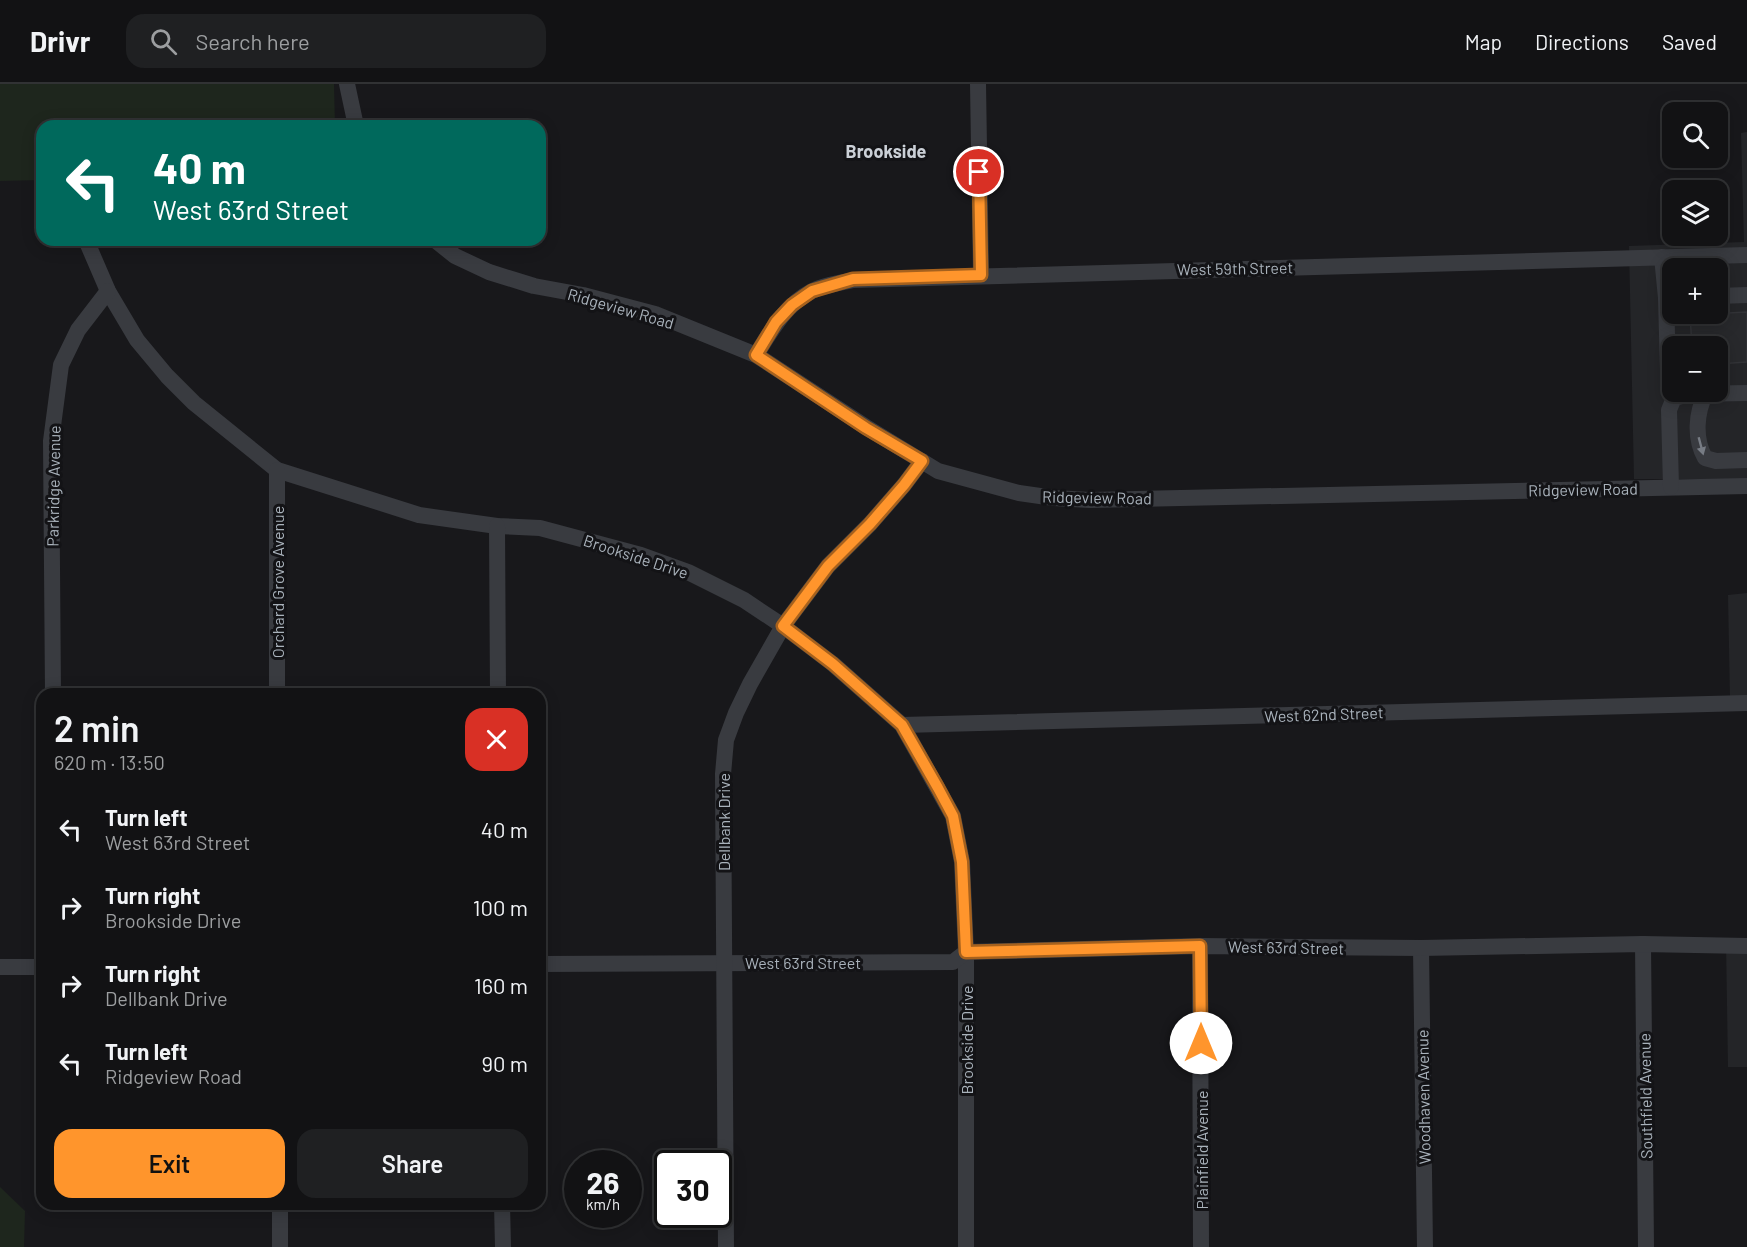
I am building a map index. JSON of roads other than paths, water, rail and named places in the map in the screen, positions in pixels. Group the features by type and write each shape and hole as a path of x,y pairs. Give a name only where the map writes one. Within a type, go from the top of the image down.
{"street":[{"path":"346,84 355,120"},
{"path":"978,84 981,275"},
{"name":"Brookside Drive","path":"89,246 108,291 137,340 167,376 194,403 277,471 419,515 497,526 540,528 641,555 688,572 744,600 783,626 833,664 902,725 953,816 962,862 966,952 966,1247"},
{"name":"Ridgeview Road","path":"442,246 455,256 489,272 534,286 583,295 655,314 756,355 866,428 938,471 1019,493 1090,500 1747,486"},
{"name":"West 59th Street","path":"756,355 776,322 792,305 812,291 853,279 1747,255"},
{"name":"Parkridge Avenue","path":"53,688 51,441 61,365 78,330 108,291"},
{"path":"1728,296 1747,295"},
{"path":"1728,393 1747,393"},
{"path":"1671,402 1669,410 1671,487"},
{"path":"1702,402 1698,409 1699,446 1705,458 1716,461 1747,460"},
{"name":"Dellbank Drive","path":"726,1247 723,774 726,740 750,684 783,626 828,566 870,524 922,461"},
{"name":"Orchard Grove Avenue","path":"277,471 277,688"},
{"path":"497,526 498,688"},
{"name":"West 62nd Street","path":"902,725 1747,703"},
{"name":"West 63rd Street","path":"546,964 953,962 966,952 1200,946 1422,948 1644,944 1747,946"},
{"name":"Southfield Avenue","path":"1644,944 1646,1247"},
{"name":"Plainfield Avenue","path":"1200,946 1201,1247"},
{"name":"Woodhaven Avenue","path":"1422,948 1425,1247"},
{"path":"0,967 36,968"},
{"path":"280,1210 280,1247"},
{"path":"502,1210 503,1247"}],"district":[{"name":"Brookside","path":"886,151"}]}
